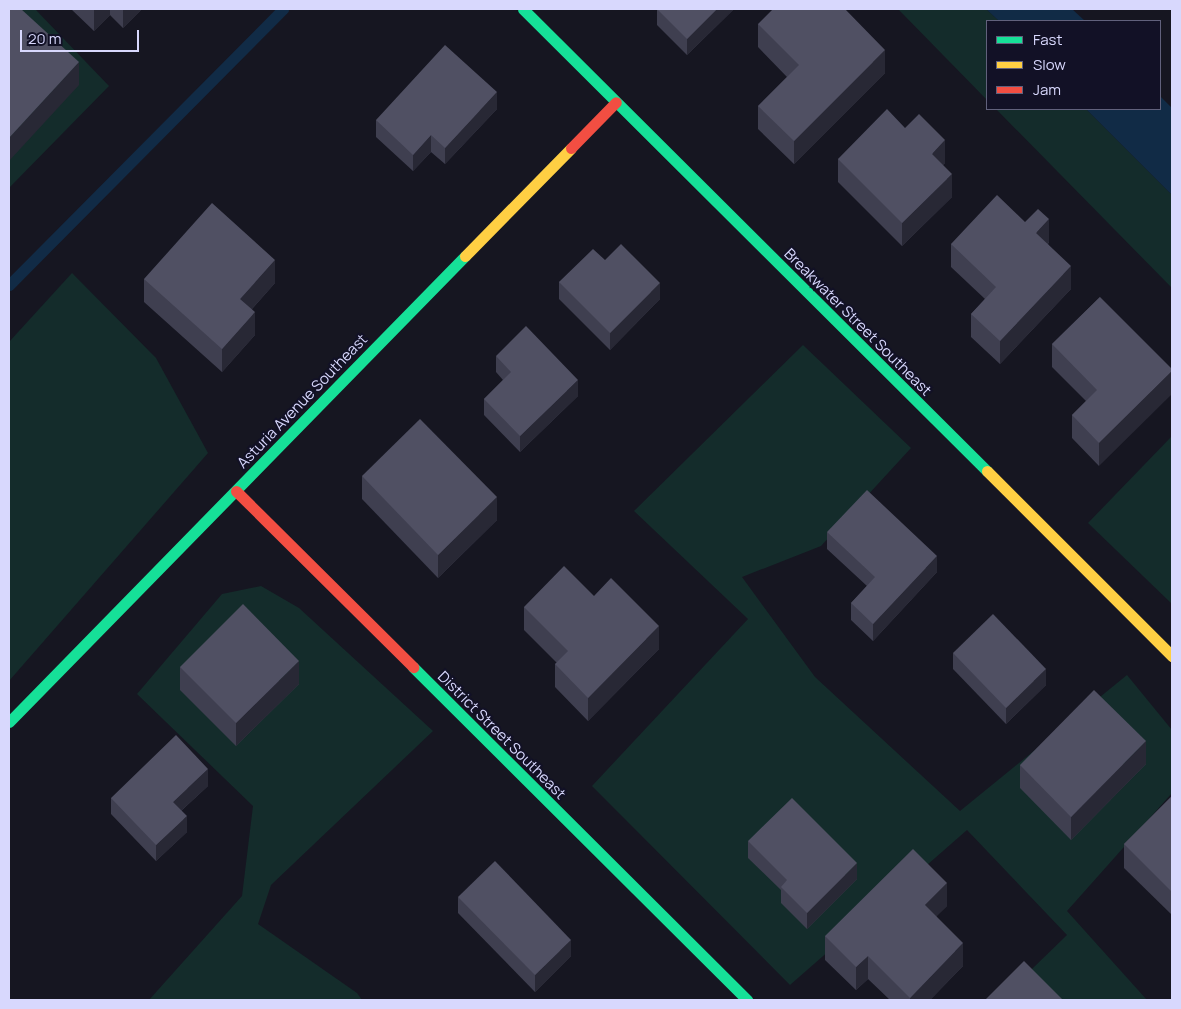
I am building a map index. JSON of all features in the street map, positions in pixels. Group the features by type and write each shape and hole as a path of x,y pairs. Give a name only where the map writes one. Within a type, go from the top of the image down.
{"street":[{"name":"Breakwater Street Southeast","path":"523,9 1172,656"},
{"name":"Asturia Avenue Southeast","path":"9,722 616,102"},
{"name":"District Street Southeast","path":"236,491 747,1000"}],"green space":[{"path":"9,9 35,9 109,86 9,188"},
{"path":"898,9 986,9 998,20 986,20 986,99"},
{"path":"997,110 1087,110 1172,195 1172,288"},
{"path":"72,273 156,358 208,453 9,681 9,342"},
{"path":"803,345 911,448 821,546 742,577 815,677 960,811 1127,675 1172,730 1172,793 1067,911 1147,1000 1000,1000 1067,935 967,830 790,985 592,786 748,619 634,511"},
{"path":"1172,436 1172,604 1088,523"},
{"path":"261,586 299,608 433,731 271,885 258,924 357,993 362,1000 149,1000 242,896 253,806 137,694 222,594"}],"water":[{"path":"986,9 1072,9 1084,20 998,20"},
{"path":"1161,97 1172,108 1172,195 1087,110 1161,110"}],"building":[{"path":"9,9 21,9 79,62 9,138"},
{"path":"657,9 717,9 687,39"},
{"path":"773,9 845,9 885,50 794,141 758,106 799,65 758,24"},
{"path":"445,45 497,92 445,148 431,135 413,155 376,120"},
{"path":"887,109 905,128 919,114 945,140 932,154 952,174 902,223 838,159"},
{"path":"997,195 1025,222 1038,209 1049,219 1036,233 1071,266 1000,341 971,314 996,287 951,244"},
{"path":"212,203 275,260 240,299 255,312 222,349 144,279"},
{"path":"621,244 660,283 610,333 559,282 593,249 605,260"},
{"path":"1100,297 1172,371 1099,443 1072,415 1097,390 1052,344"},
{"path":"526,326 578,380 520,436 484,399 511,372 496,356"},
{"path":"420,419 497,497 438,555 362,476"},
{"path":"867,490 937,556 873,624 851,603 875,577 827,532"},
{"path":"564,566 594,596 611,578 659,626 588,698 555,664 568,651 524,607"},
{"path":"243,604 299,661 236,723 180,667"},
{"path":"993,614 1046,669 1006,708 953,653"},
{"path":"1094,690 1146,741 1071,817 1020,765"},
{"path":"176,735 208,769 173,802 187,816 156,845 111,798"},
{"path":"1172,796 1172,892 1124,844"},
{"path":"792,798 857,863 807,913 781,887 787,880 748,841"},
{"path":"913,849 947,883 925,905 963,943 910,998 868,956 856,967 825,936"},
{"path":"495,861 571,940 535,975 458,897"},
{"path":"1024,961 1063,1000 985,1000"}],"waterway":[{"path":"9,285 283,9"}],"traffic: fast":[{"path":"523,9 987,471"},
{"path":"9,722 465,256"},
{"path":"413,667 747,1000"}],"traffic: slow":[{"path":"465,256 571,148"},
{"path":"987,471 1172,656"}],"traffic: jam":[{"path":"571,148 616,102"},
{"path":"236,491 413,667"}]}
